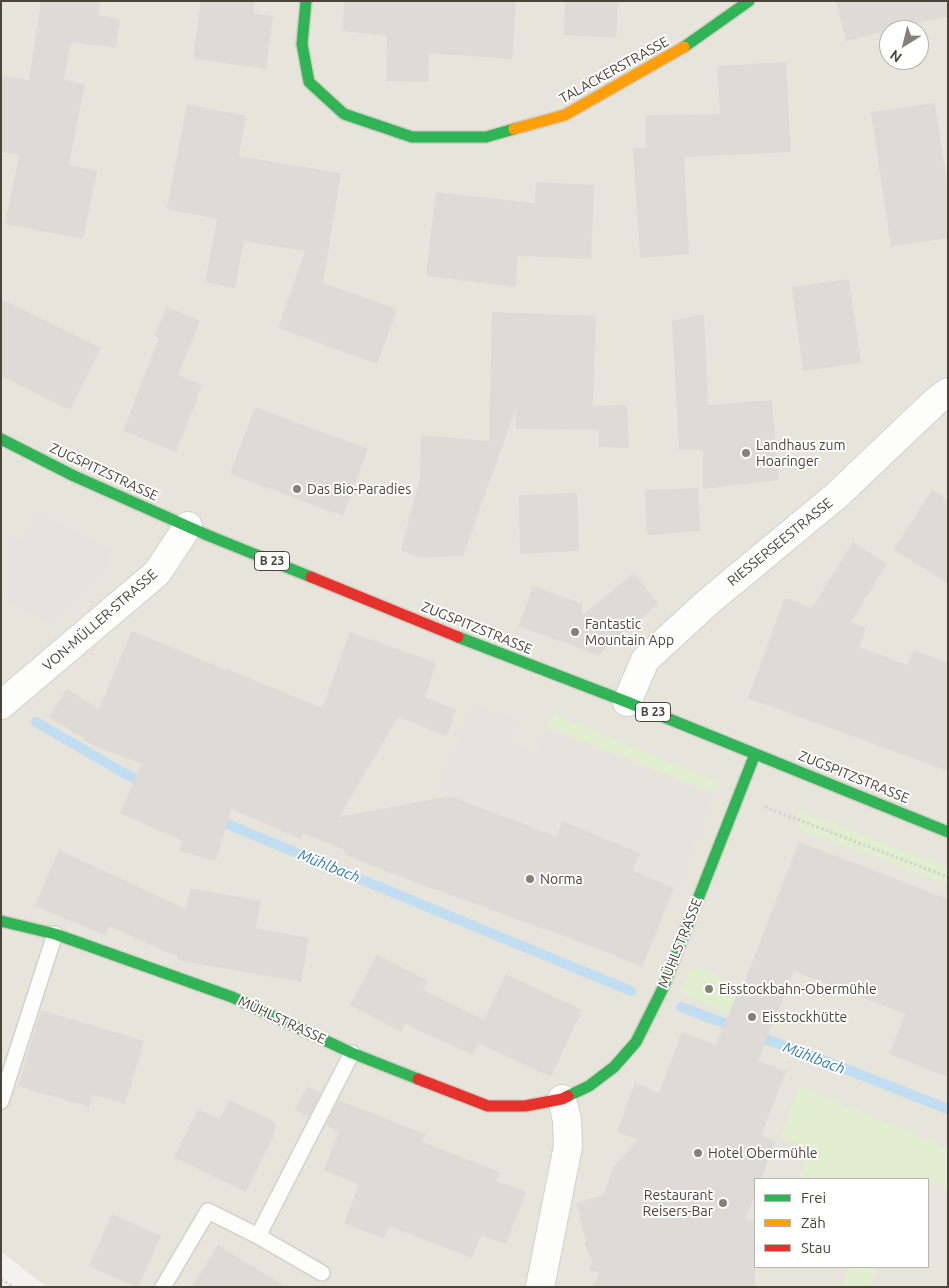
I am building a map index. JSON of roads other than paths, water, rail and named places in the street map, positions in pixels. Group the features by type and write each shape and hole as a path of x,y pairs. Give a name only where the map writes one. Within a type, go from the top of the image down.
{"street":[{"name":"TALACKERSTRASSE","path":"306,1 302,44 309,82 344,114 412,137 486,137 565,115 684,47 749,1"},
{"name":"RIESSERSEESTRASSE","path":"627,702 645,660 708,602 836,496 936,401 948,392"},
{"name":"ZUGSPITZSTRASSE","path":"1,439 74,476 348,593 627,702 948,832"},
{"name":"VON-MÜLLER-STRASSE","path":"1,705 157,573 188,526"},
{"name":"MÜHLSTRASSE","path":"1,921 55,934 232,997 352,1053 488,1106 526,1106 562,1099 589,1086 614,1067 636,1042 662,988 755,754"},
{"path":"540,1287 568,1146 568,1120 562,1099"}],"lane":[{"path":"1,1101 55,934"},
{"path":"258,1236 352,1053"},
{"path":"163,1287 208,1211 258,1236 322,1273"}],"waterway":[{"name":"Mühlbach","path":"36,722 146,784"},
{"name":"Mühlbach","path":"215,818 631,991"},
{"name":"Mühlbach","path":"681,1007 737,1028"},
{"name":"Mühlbach","path":"755,1035 948,1109"}],"place":[{"name":"Landhaus zum Hoaringer","path":"746,453"},
{"name":"Das Bio-Paradies","path":"297,489"},
{"name":"Fantastic Mountain App","path":"575,632"},
{"name":"Norma","path":"530,879"},
{"name":"Eisstockbahn-Obermühle","path":"709,989"},
{"name":"Eisstockhütte","path":"752,1017"},
{"name":"Hotel Obermühle","path":"698,1153"},
{"name":"Restaurant Reisers-Bar","path":"723,1203"}]}
